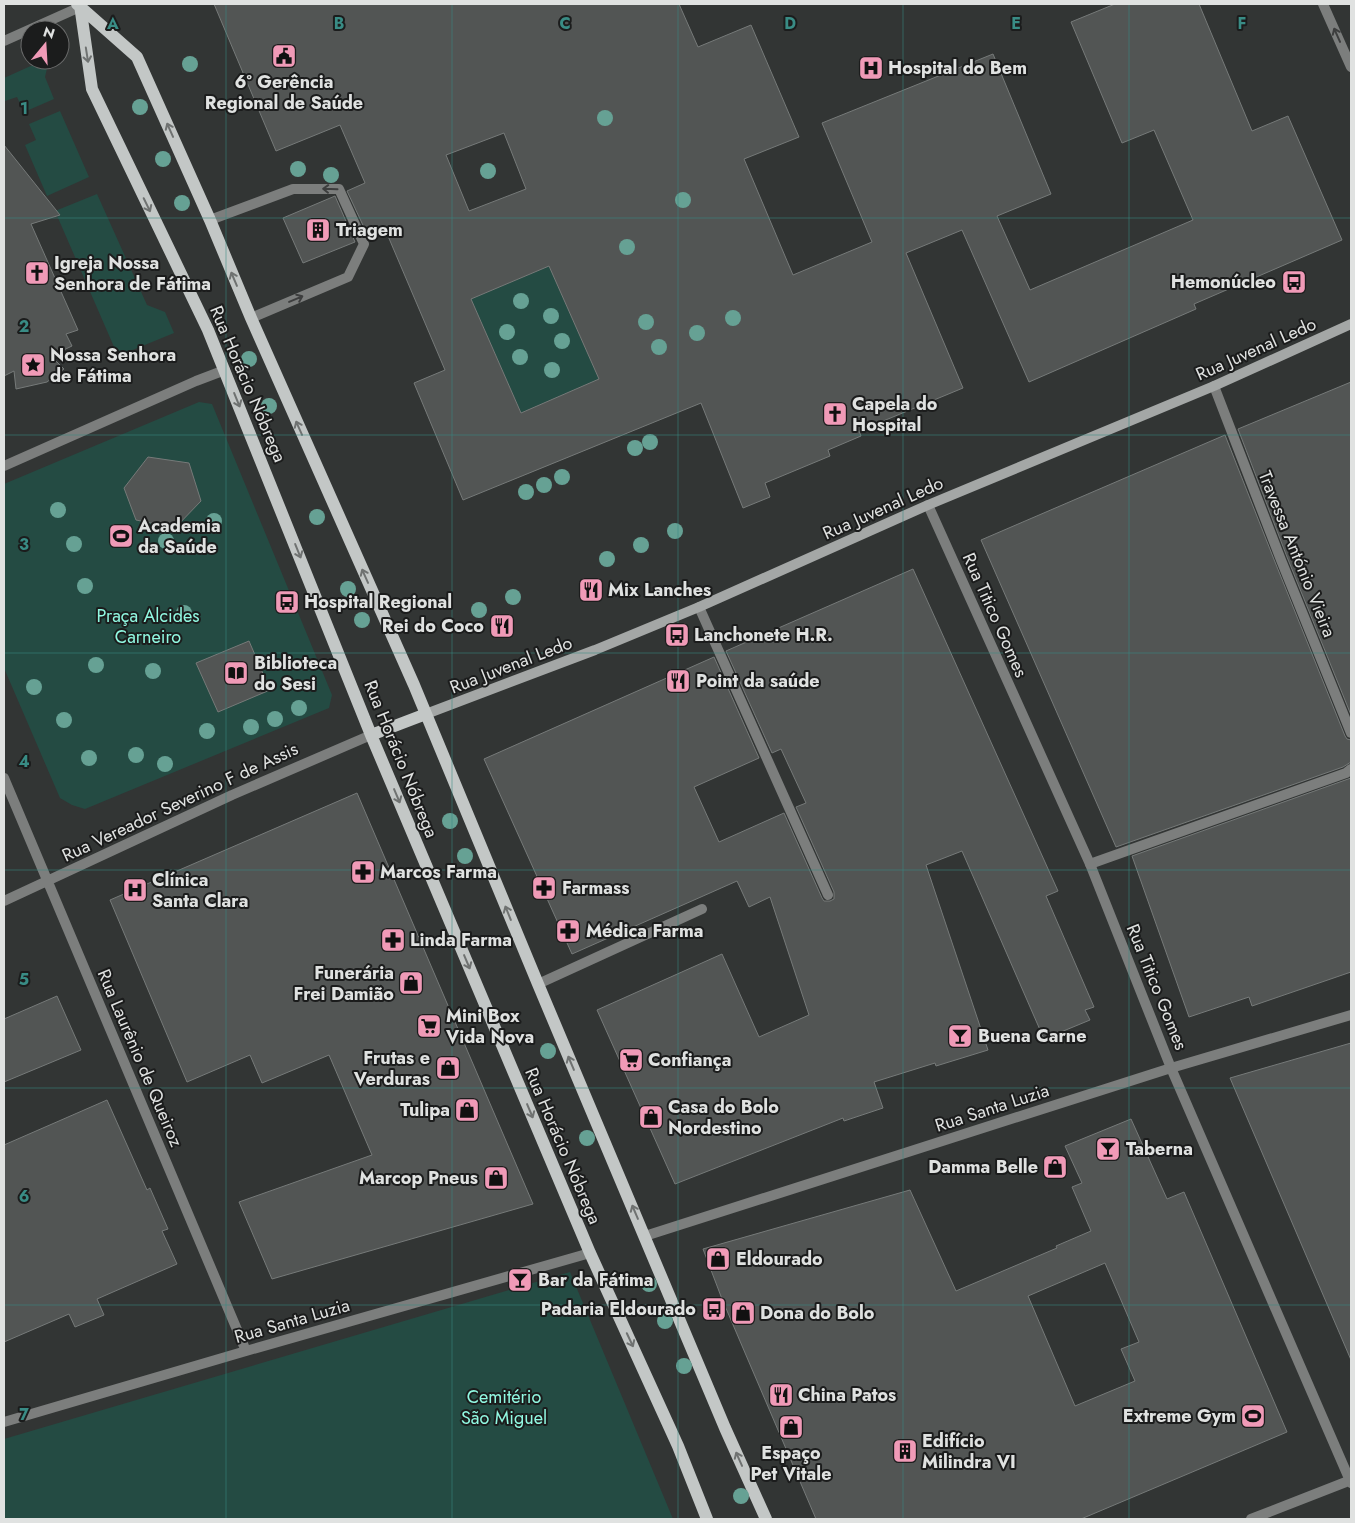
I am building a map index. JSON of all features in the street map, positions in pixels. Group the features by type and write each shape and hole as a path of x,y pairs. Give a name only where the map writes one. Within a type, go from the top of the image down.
{"main road":[{"name":"Rua Horácio Nóbrega","path":"81,5 137,57 414,685 538,984"},
{"name":"Rua Horácio Nóbrega","path":"81,5 92,89 208,330 371,735 590,1253 678,1446 708,1519"},
{"name":"Rua Juvenal Ledo","path":"426,714 595,650 699,607 928,505 1214,386 1351,324"},
{"path":"371,735 426,714"},
{"path":"538,984 725,1428 766,1519"}],"street":[{"path":"1323,4 1351,67"},
{"path":"4,41 81,5"},
{"path":"210,220 293,189 339,189 364,244 348,277 251,318"},
{"path":"4,466 225,370"},
{"name":"Travessa António Vieira","path":"1214,386 1277,551 1351,733"},
{"name":"Rua Titico Gomes","path":"928,505 1090,864 1171,1068 1351,1481"},
{"path":"699,607 828,894"},
{"name":"Rua Vereador Severino F de Assis","path":"4,901 232,795 371,735"},
{"path":"1090,864 1346,773 1351,769"},
{"name":"Rua Laurênio de Queiroz","path":"4,778 246,1350"},
{"path":"538,984 702,909"},
{"name":"Rua Santa Luzia","path":"645,1236 1171,1068 1351,1015"},
{"name":"Rua Santa Luzia","path":"4,1422 246,1350 590,1253"},
{"path":"1251,1519 1351,1481"}],"green space":[{"path":"22,70 47,70 45,77 54,99 24,112 17,97 5,101 4,78"},
{"path":"60,111 89,177 47,196 25,145 36,140 29,124"},
{"path":"97,194 147,305 165,312 174,333 118,356 55,211"},
{"path":"549,266 599,379 521,413 471,299"},
{"name":"Praça Alcides Carneiro","path":"199,402 212,404 332,695 329,708 85,809 72,805 60,798 4,668 4,484"},
{"name":"Cemitério São Miguel","path":"570,1272 673,1519 4,1519 4,1439"}],"building":[{"path":"214,4 679,4 698,47 751,25 799,137 744,159 793,275 872,242 822,123 993,54 1051,194 997,216 1030,290 1193,220 1154,130 1122,143 1071,22 1115,4 1199,4 1252,131 1288,116 1342,240 1194,304 1196,309 1029,382 962,230 906,253 963,388 859,431 861,436 828,450 830,456 765,483 770,497 743,508 701,403 463,500 414,383 445,370 385,229 368,236 347,191 365,183 340,125 276,151","holes":["504,133 526,189 469,211 446,155","549,266 599,379 521,413 471,299"]},
{"name":"Igreja Nossa Senhora de Fátima","path":"4,145 60,215 31,224 78,330 66,334 72,346 51,356 64,369 47,382 16,389 14,371 4,376"},
{"name":"Triagem","path":"335,196 355,242 303,263 283,218"},
{"path":"1351,382 1351,715 1238,429"},
{"path":"1225,435 1345,736 1351,740 1351,762 1343,767 1116,847 981,540"},
{"path":"148,457 189,463 201,501 175,528 136,520 124,488"},
{"path":"913,569 1058,891 1046,896 1094,1007 1085,1010 1090,1020 1044,1039 962,851 926,865 988,1050 936,1066 935,1063 874,1082 883,1108 844,1121 843,1118 675,1184 597,1010 722,954 759,1037 809,1015 770,897 749,907 737,881 572,954 484,759 714,657 759,758 694,787 719,842 784,813 822,898 824,901 830,901 834,899 834,892 796,807 806,803 781,749 772,753 726,651"},
{"path":"249,641 270,690 218,712 196,663"},
{"path":"1351,778 1351,972 1252,1006 1249,997 1189,1017 1132,856"},
{"path":"357,793 533,1204 272,1279 239,1202 372,1155 329,1055 262,1083 250,1055 187,1082 110,900"},
{"path":"57,996 81,1050 4,1082 4,1019"},
{"path":"1351,1043 1351,1360 1230,1078"},
{"path":"107,1100 147,1190 150,1188 168,1229 162,1231 177,1264 97,1299 104,1315 75,1327 69,1314 4,1342 4,1145"},
{"path":"1131,1119 1167,1199 1184,1192 1287,1432 1081,1519 816,1519 722,1299 703,1249 910,1190 956,1291 1057,1248 1056,1246 1091,1231 1072,1187 1082,1183 1065,1146","holes":["1105,1263 1139,1342 1121,1349 1135,1381 1075,1406 1028,1296"]}],"place":[{"name":"6° Gerência Regional de Saúde","path":"284,56"},
{"name":"Hospital do Bem","path":"871,68"},
{"name":"Triagem","path":"318,230"},
{"name":"Igreja Nossa Senhora de Fátima","path":"37,273"},
{"name":"Hemonúcleo","path":"1294,282"},
{"name":"Nossa Senhora de Fátima","path":"33,365"},
{"name":"Capela do Hospital","path":"835,414"},
{"name":"Academia da Saúde","path":"121,536"},
{"name":"Mix Lanches","path":"591,590"},
{"name":"Hospital Regional","path":"287,602"},
{"name":"Rei do Coco","path":"502,626"},
{"name":"Lanchonete H.R.","path":"677,635"},
{"name":"Biblioteca do Sesi","path":"236,673"},
{"name":"Point da saúde","path":"678,681"},
{"name":"Marcos Farma","path":"363,872"},
{"name":"Farmass","path":"544,888"},
{"name":"Clínica Santa Clara","path":"135,890"},
{"name":"Médica Farma","path":"568,931"},
{"name":"Linda Farma","path":"393,940"},
{"name":"Funerária Frei Damião","path":"411,983"},
{"name":"Mini Box Vida Nova","path":"429,1026"},
{"name":"Buena Carne","path":"960,1036"},
{"name":"Confiança","path":"631,1060"},
{"name":"Frutas e Verduras","path":"448,1068"},
{"name":"Tulipa","path":"467,1110"},
{"name":"Casa do Bolo Nordestino","path":"651,1117"},
{"name":"Taberna","path":"1108,1149"},
{"name":"Damma Belle","path":"1055,1167"},
{"name":"Marcop Pneus","path":"496,1178"},
{"name":"Eldourado","path":"718,1259"},
{"name":"Bar da Fátima","path":"520,1280"},
{"name":"Padaria Eldourado","path":"714,1309"},
{"name":"Dona do Bolo","path":"743,1313"},
{"name":"China Patos","path":"781,1395"},
{"name":"Extreme Gym","path":"1253,1416"},
{"name":"Espaço Pet Vitale","path":"791,1427"},
{"name":"Edifício Milindra VI","path":"905,1451"}]}
